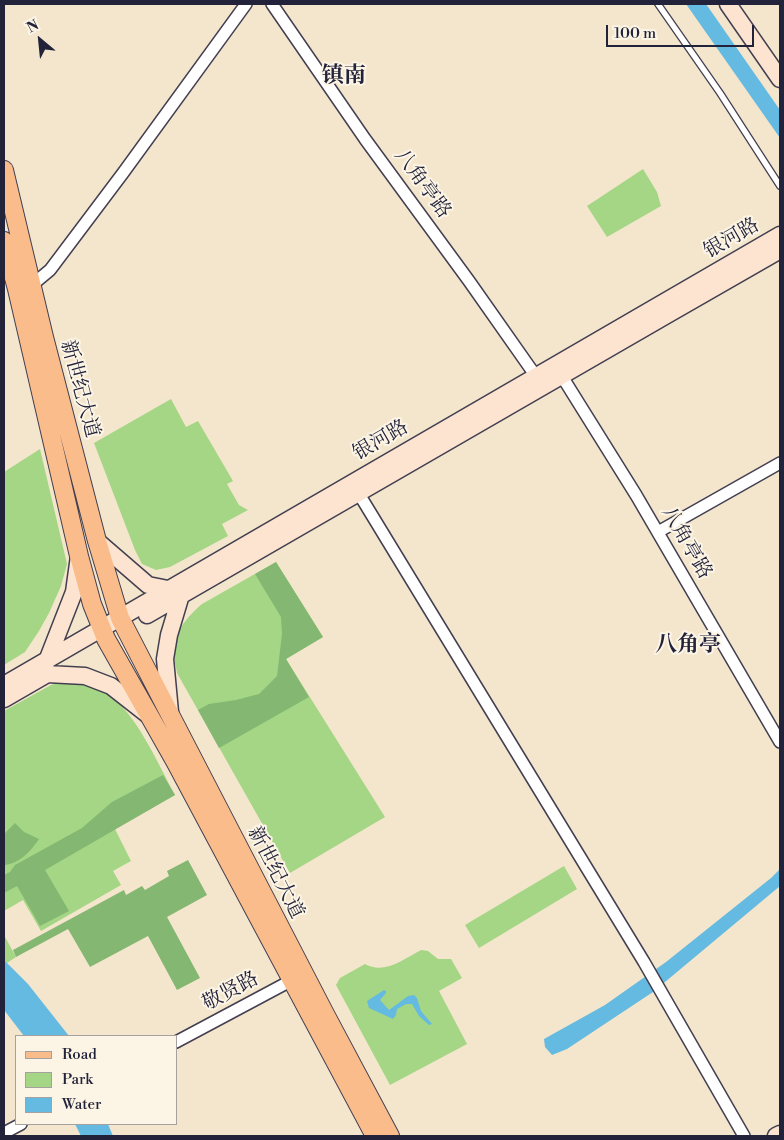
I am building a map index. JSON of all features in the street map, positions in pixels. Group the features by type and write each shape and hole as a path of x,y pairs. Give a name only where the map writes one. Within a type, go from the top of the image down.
{"main road":[{"path":"728,4 780,79"},
{"name":"新世纪大道","path":"4,170 24,287 79,556 92,604 104,633 292,979 298,978"},
{"name":"银河路","path":"175,592 359,494 780,235"},
{"name":"新世纪大道","path":"4,241 24,287 122,623 170,716 375,1136"},
{"name":"银河路","path":"558,370 780,250"},
{"name":"银河路","path":"4,698 47,667 104,633 540,381"},
{"path":"97,541 148,585 175,592 165,659 170,716"},
{"path":"79,556 74,592 47,667 85,676 111,686 150,716"},
{"name":"银河路","path":"4,685 47,667"},
{"name":"新世纪大道","path":"298,978 390,1136"},
{"path":"776,1136 780,1134"}],"street":[{"path":"24,287 50,270 246,4"},
{"name":"八角亭路","path":"272,4 365,138 540,381"},
{"name":"八角亭路","path":"558,370 658,532 780,742"},
{"path":"658,532 780,463"},
{"path":"359,494 659,987 744,1136"},
{"name":"敬贤路","path":"178,1041 298,978"},
{"path":"4,1133 19,1125"}],"lane":[{"path":"658,4 720,93 780,186"}],"green space":[{"path":"643,169 657,192 661,206 607,237 587,206"},
{"path":"171,399 186,427 198,421 233,481 227,484 239,505 248,510 222,524 228,536 170,567 156,570 142,564 135,550 94,443"},
{"path":"40,449 67,564 61,586 39,631 25,652 4,665 4,472"},
{"path":"276,562 323,637 286,659 385,817 290,873 177,673 173,649 174,640 180,628 202,604"},
{"path":"276,562 323,637 286,659 309,697 219,748 198,710 209,704 259,694 277,676 282,634 281,617 255,574"},
{"path":"63,681 96,688 107,694 127,712 146,740 175,795 115,829 131,861 113,871 121,885 41,931 23,900 4,911 4,711 51,685"},
{"path":"163,775 175,795 45,870 69,911 40,926 17,886 4,893 4,875 10,872 15,865 82,828 112,802"},
{"path":"15,823 24,832 39,839 24,856 15,862 4,865 4,834"},
{"path":"188,860 207,895 167,917 200,978 177,990 148,936 90,967 68,929 16,957 13,950 124,890 126,895 142,886 145,890 169,876 167,871"},
{"path":"564,866 577,889 479,948 465,925"},
{"path":"4,935 16,957 7,963 4,960"},
{"path":"421,950 428,951 438,959 451,959 462,978 439,991 467,1044 390,1085 336,985 340,978 365,964 379,968 387,967"}],"water":[{"path":"686,4 706,4 780,110 780,138"},
{"path":"780,869 780,886 653,992 567,1049 552,1055 545,1047 544,1039 605,1005 666,962"},
{"path":"4,960 28,984 68,1035 23,1035 4,1010"},
{"path":"384,990 386,993 380,1000 389,1010 408,996 414,995 417,998 421,1011 432,1024 429,1025 419,1016 412,1004 406,1004 397,1009 393,1019 369,1008 367,1001"},
{"path":"76,1125 108,1125 113,1136 81,1136"}],"district":[{"name":"镇南","path":"344,77"},
{"name":"八角亭","path":"688,646"}]}
